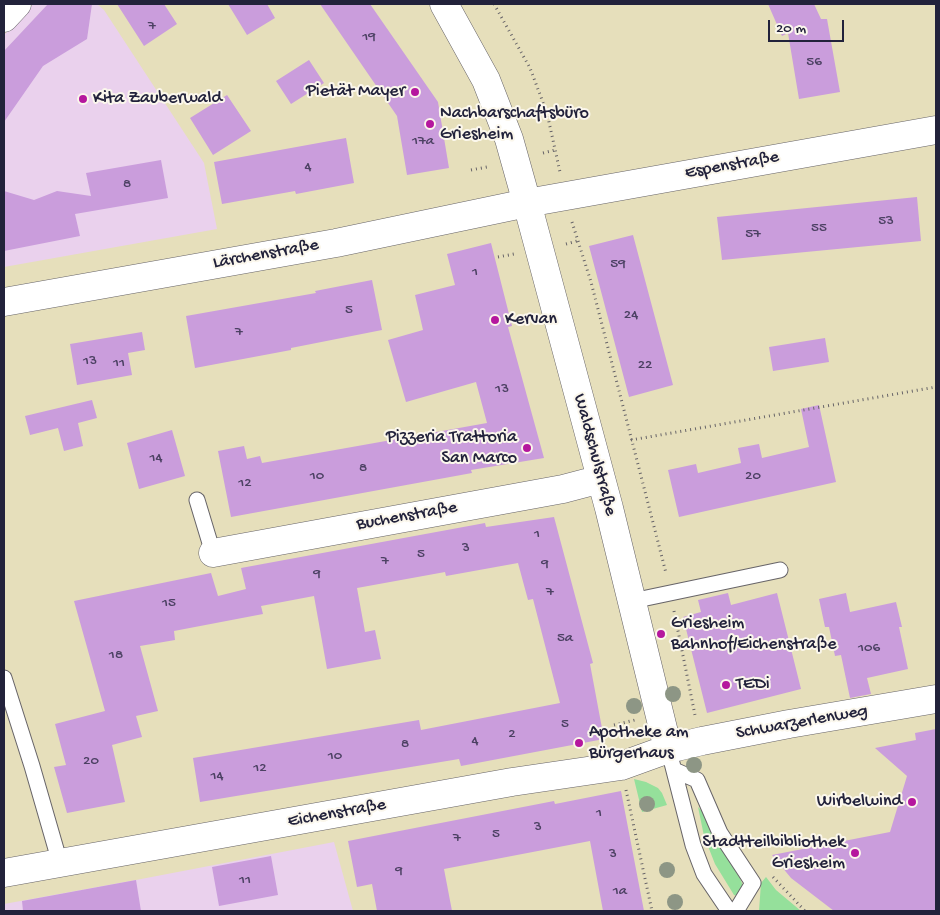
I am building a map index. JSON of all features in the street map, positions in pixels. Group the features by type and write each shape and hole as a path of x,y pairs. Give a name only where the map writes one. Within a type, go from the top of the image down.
{"street":[{"path":"4,18 17,4"},
{"name":"Waldschulstraße","path":"444,4 486,80 509,139 601,479 671,759"},
{"name":"Espenstraße","path":"527,203 936,130"},
{"name":"Lärchenstraße","path":"4,302 336,243 527,203"},
{"name":"Buchenstraße","path":"213,552 563,489 601,479"},
{"name":"Schwarzerlenweg","path":"671,759 789,724 936,699"},
{"name":"Eichenstraße","path":"4,873 512,782 671,759"}],"lane":[{"path":"197,500 213,552"},
{"path":"632,601 780,570"},
{"path":"4,678 60,863"},
{"path":"671,759 697,780 720,833 753,883 736,911"},
{"name":"Waldschulstraße","path":"671,759 693,845 704,874 729,911"}],"path":[{"path":"494,4 530,68 547,113 559,169"},
{"path":"543,153 555,150"},
{"path":"471,170 487,167"},
{"path":"573,223 591,282 671,594 696,718"},
{"path":"565,244 578,241"},
{"path":"498,257 520,252"},
{"path":"631,440 936,387"},
{"path":"614,725 641,718"},
{"path":"626,789 652,911"}],"shaded area":[{"name":"Kita Zauberwald","path":"33,4 97,4 104,10 204,163 217,229 4,267 4,35"},
{"path":"334,842 353,911 4,911 4,904"}],"green space":[{"path":"634,779 658,788 667,805 642,812"},
{"path":"698,807 740,878 743,886 738,896 734,895 715,864 704,836"},
{"path":"766,877 776,890 801,911 759,911 761,883"}],"building":[{"path":"48,4 92,4 87,39 43,66 4,122 4,51"},
{"path":"117,4 164,4 177,24 144,46"},
{"path":"228,4 267,4 275,18 247,35"},
{"path":"320,4 370,4 438,102 449,168 407,175 397,116"},
{"path":"768,4 814,4 821,19 827,19 840,92 799,99 788,33 782,36"},
{"path":"309,60 324,83 291,104 276,81"},
{"path":"227,95 251,131 213,155 190,118"},
{"path":"346,138 354,183 296,194 295,191 222,204 214,162"},
{"path":"161,160 168,198 75,214 80,236 4,251 4,191 34,200 57,191 91,196 86,173"},
{"path":"917,197 921,241 722,260 717,217"},
{"path":"633,235 673,385 629,397 589,246"},
{"path":"491,243 512,326 508,327 544,458 471,470 472,473 231,517 218,451 244,446 247,459 260,456 262,463 487,423 476,382 406,402 388,340 423,330 415,295 455,285 447,254"},
{"path":"372,280 382,330 195,368 186,316 316,293 315,291"},
{"path":"142,332 145,350 128,353 132,375 77,385 70,344"},
{"path":"825,338 829,362 773,371 769,347"},
{"path":"92,400 97,418 78,423 83,446 64,451 58,428 30,435 25,416"},
{"path":"819,405 836,482 679,517 668,470 696,464 698,473 741,463 738,448 759,444 762,458 809,447 801,409"},
{"path":"172,430 185,476 139,489 127,443"},
{"path":"554,517 593,663 590,664 604,739 461,766 459,759 200,802 193,758 419,720 421,730 560,703 533,599 528,600 518,563 446,576 445,572 357,588 365,632 375,630 381,659 327,669 314,596 261,606 263,614 174,631 175,640 140,646 158,711 136,716 142,737 112,745 125,802 67,813 54,767 66,765 55,724 105,711 74,601 211,573 218,596 246,589 241,568 485,523 486,527"},
{"path":"728,593 731,605 777,593 801,689 707,713 683,617 701,612 698,600"},
{"path":"846,593 850,612 896,602 908,669 867,678 871,694 850,698 841,655 835,656 829,627 825,627 819,599"},
{"path":"936,729 936,911 834,911 791,878 772,855 890,832 907,776 875,748 916,740 915,733"},
{"path":"621,791 644,911 603,911 590,841 444,869 452,911 377,911 372,884 357,887 348,841 554,801 555,804"},
{"path":"271,856 278,895 219,906 212,867"},
{"path":"136,880 141,911 23,911 22,901"}],"place":[{"name":"Pietät Mayer","path":"415,92"},
{"name":"Kita Zauberwald","path":"83,99"},
{"name":"Nachbarschaftsbüro Griesheim","path":"430,124"},
{"name":"Kervan","path":"495,320"},
{"name":"Pizzeria Trattoria San Marco","path":"527,448"},
{"name":"Griesheim Bahnhof/Eichenstraße","path":"661,634"},
{"name":"TEDi","path":"726,685"},
{"name":"Apotheke am Bürgerhaus","path":"579,743"},
{"name":"Wirbelwind","path":"912,802"},
{"name":"Stadtteilbibliothek Griesheim","path":"855,853"}]}
